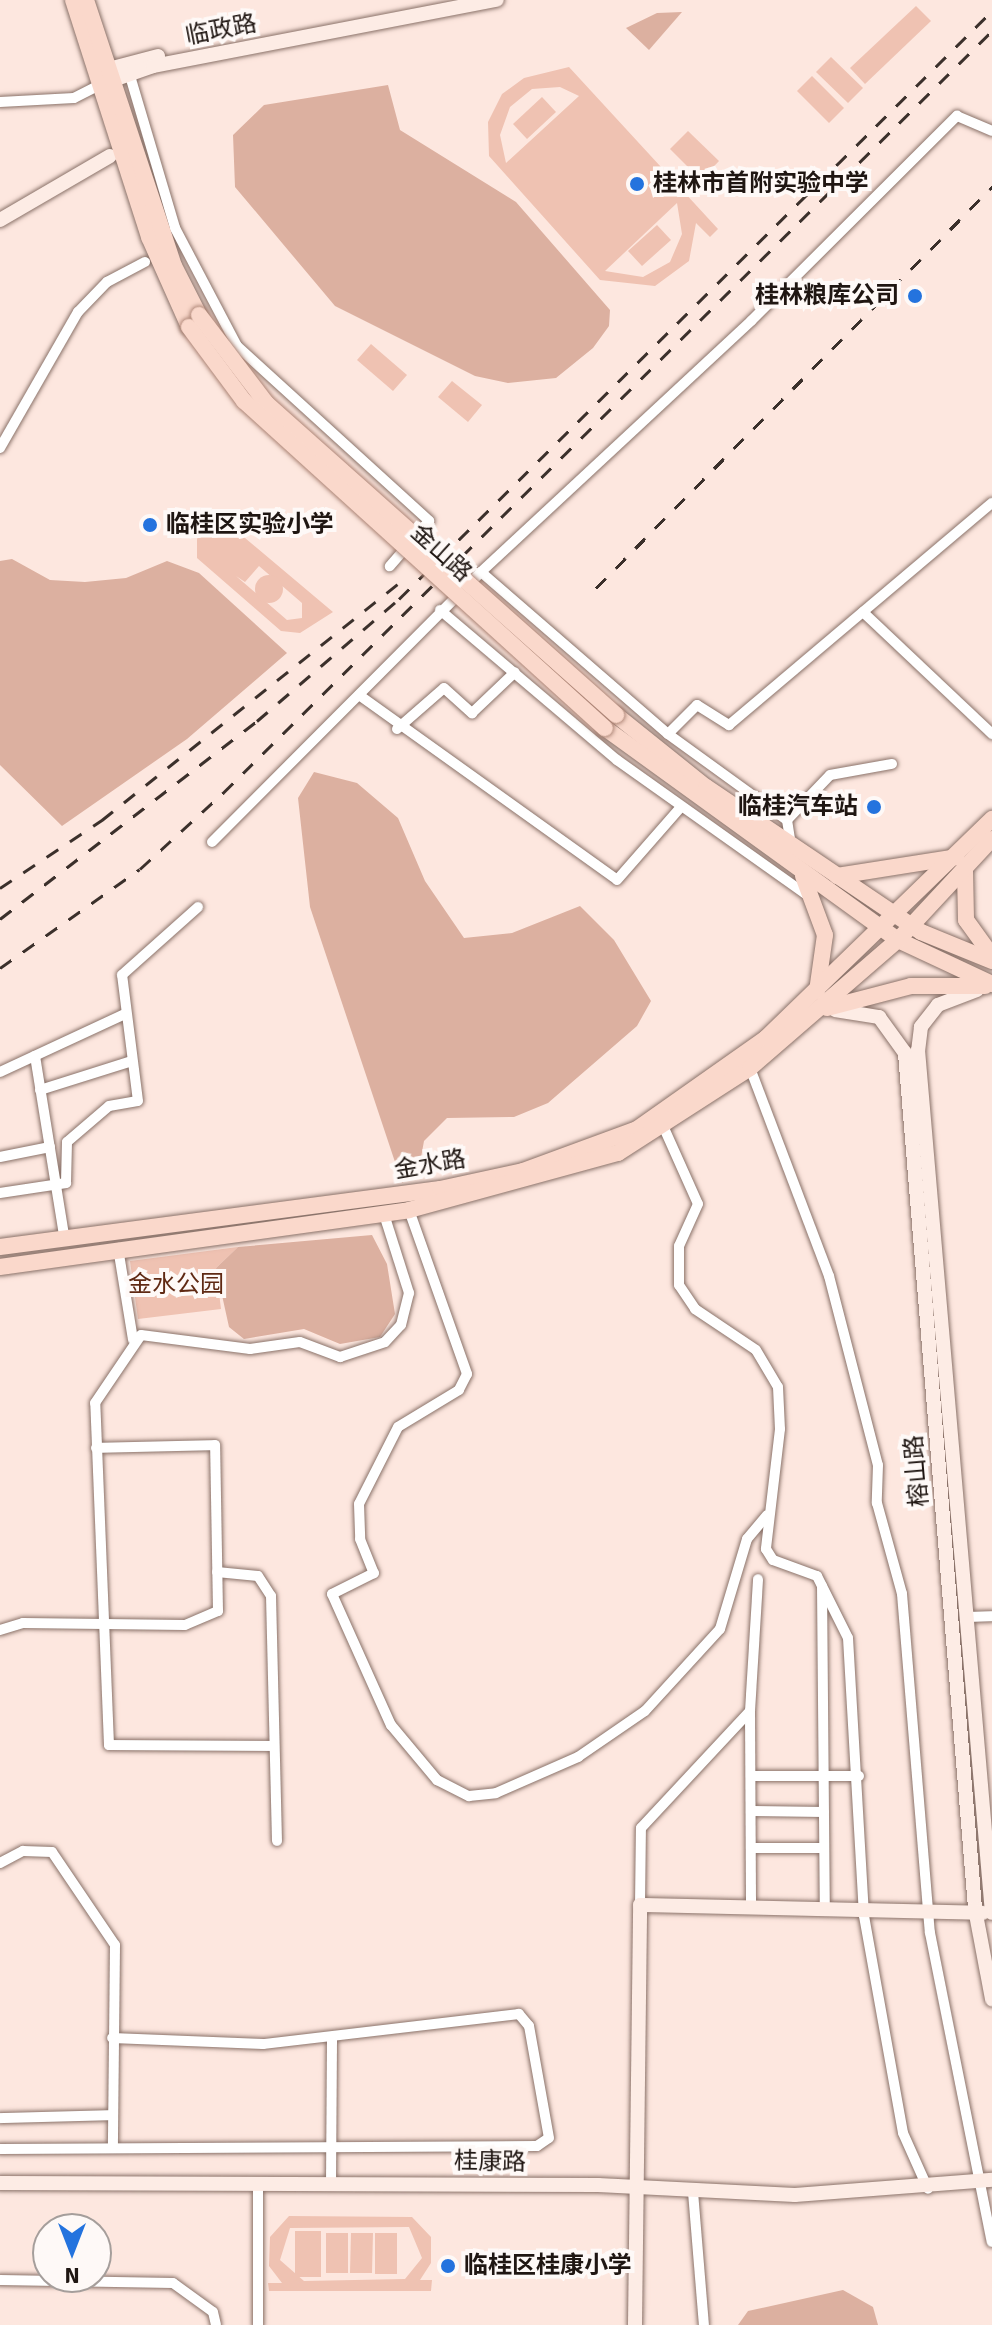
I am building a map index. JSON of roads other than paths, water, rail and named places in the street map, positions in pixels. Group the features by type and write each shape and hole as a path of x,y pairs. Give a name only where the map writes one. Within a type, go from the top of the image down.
{"main road":[{"name":"金山路","path":"73,0 102,77 164,279 266,422 610,721 802,875 898,940 988,984"},
{"name":"金山路","path":"86,0 102,77"},
{"name":"临政路","path":"102,77 128,68 445,0"},
{"name":"临政路","path":"128,68 497,0"},
{"path":"0,220 110,156"},
{"name":"金山路","path":"610,721 905,920 992,959"},
{"path":"992,819 962,863 966,920 992,959"},
{"path":"905,920 962,863 992,839"},
{"path":"837,876 962,863"},
{"path":"802,875 827,953 816,993"},
{"name":"金水路","path":"0,1247 64,1236 384,1198 523,1171 662,1114 816,993 884,929 905,920"},
{"name":"金水路","path":"0,1267 118,1248 409,1210 573,1170 664,1128 750,1068 898,940 905,920"},
{"path":"811,1014 911,986 988,984"},
{"name":"榕山路","path":"988,984 938,1005 921,1027 918,1050 992,1916"},
{"name":"榕山路","path":"811,1014 848,1009 879,1017 905,1053 974,1902 992,1999"},
{"path":"635,2325 640,1905 930,1910 959,1908 974,1902 992,1916"},
{"path":"959,1908 979,1928"},
{"name":"桂康路","path":"0,2183 331,2183 638,2188 693,2192 928,2189 986,2182"}],"street":[{"path":"128,68 179,239 237,346 429,521 390,566"},
{"path":"0,102 74,98 102,77"},
{"path":"212,842 440,610 751,321 957,116 992,131"},
{"path":"0,447 78,312 107,282 145,262"},
{"path":"668,734 697,705 729,725 992,503"},
{"path":"481,572 668,734 787,820 791,844"},
{"path":"440,610 680,808 812,899"},
{"path":"863,612 992,734"},
{"path":"397,729 444,688 472,713 515,672"},
{"path":"359,695 397,729 617,880 680,808"},
{"path":"787,820 830,775 892,764"},
{"path":"0,1193 66,1183 67,1142 109,1106 138,1101 122,975 198,907"},
{"path":"0,1072 125,1014"},
{"path":"35,1056 64,1236"},
{"path":"40,1090 132,1061"},
{"path":"750,1068 829,1276 878,1465 877,1503 902,1594 930,1910 986,2182 992,2242"},
{"path":"664,1128 698,1204 679,1246 679,1285 695,1309 756,1350 778,1387 780,1429 767,1515 770,1557 813,1571 848,1638 859,1776 864,1909 903,2133 928,2189"},
{"path":"0,1157 50,1147"},
{"path":"409,1210 467,1374 459,1390 398,1427 359,1504 360,1539 374,1573 332,1594 391,1725 437,1780 469,1796 496,1793 578,1757 645,1711 720,1629 747,1539 767,1515"},
{"path":"133,1340 170,1334 250,1349 300,1342 340,1357 370,1351 408,1310 405,1272 384,1214"},
{"path":"118,1248 133,1340 95,1403 109,1745 274,1746"},
{"path":"0,1630 205,1621 218,1611 215,1445 96,1448"},
{"path":"217,1572 248,1572 270,1589 277,1841"},
{"path":"751,1907 754,1776 750,1711 758,1579"},
{"path":"822,1584 825,1909"},
{"path":"965,1617 992,1616"},
{"path":"640,1905 641,1828 750,1711"},
{"path":"754,1776 859,1776"},
{"path":"753,1811 824,1812"},
{"path":"753,1848 824,1848"},
{"path":"0,1863 23,1851 52,1852 104,1923 115,1945 113,2145"},
{"path":"0,2149 331,2142 537,2146 546,2144 549,2131 529,2026 519,2014 332,2039 112,2038"},
{"path":"331,2183 332,2039"},
{"path":"0,2118 112,2115"},
{"path":"258,2183 258,2325"},
{"path":"693,2192 704,2325"},
{"path":"0,2280 173,2283 213,2312 216,2325"}],"railway":[{"path":"0,919 257,721 399,599 992,11"},
{"path":"0,968 140,869 223,793 992,31"},
{"path":"596,588 992,187"},
{"path":"0,888 102,820 400,582"}],"place":[{"name":"桂林市首附实验中学","path":"637,184"},
{"name":"桂林粮库公司","path":"915,296"},
{"name":"临桂区实验小学","path":"150,525"},
{"name":"临桂汽车站","path":"874,807"},
{"name":"临桂区桂康小学","path":"448,2266"}],"park label":[{"name":"金水公园","path":"176,1285"}]}
